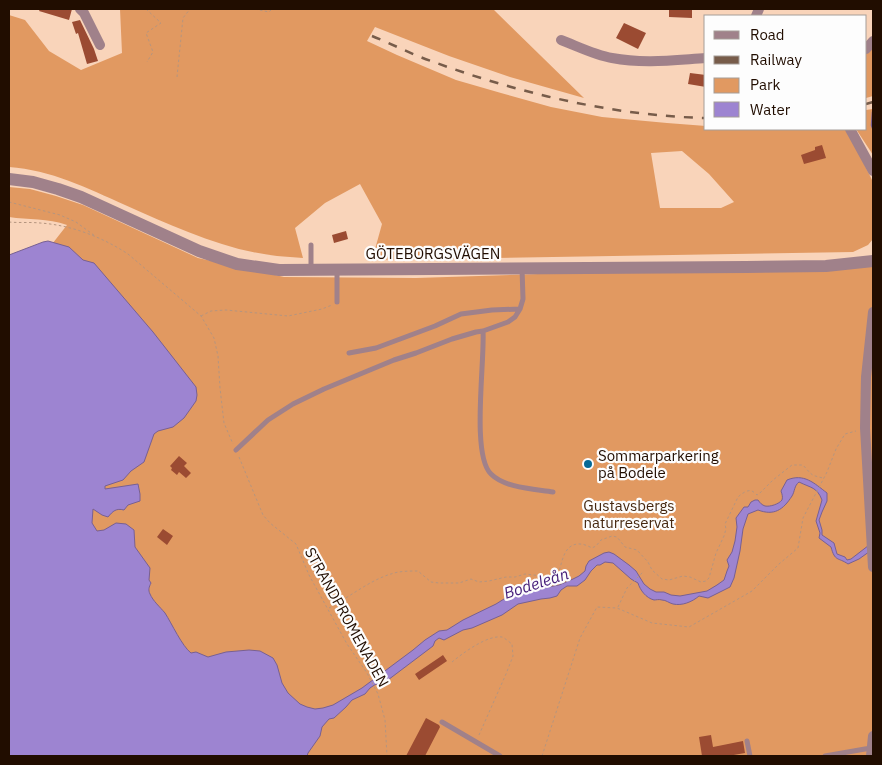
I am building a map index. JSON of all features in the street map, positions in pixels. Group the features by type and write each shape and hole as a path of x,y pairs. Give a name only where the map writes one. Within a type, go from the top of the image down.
{"street":[{"path":"80,9 84,13 100,45"},
{"path":"561,40 619,59 666,62 704,58"},
{"path":"851,130 873,171"},
{"name":"GÖTEBORGSVÄGEN","path":"9,179 33,182 81,197 199,251 237,264 280,270 826,266 873,261"},
{"path":"873,312 866,377 865,428 873,563"},
{"path":"871,752 873,736"}],"lane":[{"path":"311,245 311,270"},
{"path":"236,450 268,420 293,404 324,389 394,360 416,354 452,339 484,331 508,322 516,316 523,299 522,268"},
{"path":"337,270 337,302"},
{"path":"349,353 376,348 461,314 520,309"},
{"path":"484,331 480,429 481,451 485,466 491,474 502,481 521,487 552,492"},
{"path":"442,722 500,756"},
{"path":"747,741 750,756"},
{"path":"825,756 871,752"}],"path":[{"path":"146,9 161,22 146,33 154,52 147,62"},
{"path":"177,77 183,18 190,9"},
{"path":"254,9 269,12 272,9"},
{"path":"9,202 68,218 97,237"},
{"name":"STRANDPROMENADEN","path":"9,222 50,224 97,237 128,254 201,316 214,338 218,356 224,423 262,515 296,544 309,575 347,644 367,673 378,694 385,720 387,756"},
{"path":"201,316 211,311 226,310 288,316 322,309 337,302"},
{"path":"542,756 580,638 597,606 617,608 652,623 689,627 752,591 778,564 798,548 803,518 836,449 846,434 865,428"},
{"path":"328,608 378,578 406,571 418,571 431,582 439,583 459,583 472,579 479,582 489,581 525,574 542,576 553,582 558,576 562,559 567,550 573,545 580,544 592,548 601,540 612,536 617,537 625,547 637,550 648,562 652,570 662,579 668,580 683,576 706,582 724,536 725,524 738,497 748,491 752,491 757,495 792,465 803,465 810,474 823,478"},
{"path":"617,608 627,588 644,571"},
{"path":"452,662 474,645 493,638 501,637 512,644 513,656 476,741"}],"green space":[{"path":"120,9 493,9 584,98 510,77 375,27 367,41 456,80 551,107 602,117 704,126 704,130 847,130 873,182 873,239 868,245 853,252 372,260 382,224 360,184 325,203 295,228 303,258 257,253 218,243 180,229 97,192 54,176 9,167 9,15 25,20 49,51 81,70 122,53","holes":["682,151 709,174 734,202 721,208 660,208 651,153"]},
{"path":"873,43 873,96 867,98 867,52"},
{"path":"873,109 873,155 857,130 867,130 867,110"},
{"name":"Gustavsbergs naturreservat","path":"9,187 30,189 83,205 198,258 284,277 416,278 873,263 873,756 9,756 9,299 67,225 45,220 9,217"}],"water":[{"path":"48,241 69,247 83,260 94,263 153,332 196,387 196,401 184,418 173,427 154,434 144,462 131,471 123,480 105,486 105,489 138,484 140,501 128,505 124,510 115,510 108,517 93,509 92,523 97,531 104,530 116,523 126,524 134,530 135,547 150,568 150,594 191,653 196,652 208,657 226,652 260,651 273,658 282,683 288,693 300,704 307,707 315,709 333,705 362,688 439,631 447,630 504,599 559,585 573,579 585,571 589,561 604,553 614,554 629,565 636,571 644,584 656,592 680,596 707,591 724,580 729,566 727,560 732,552 735,541 736,518 744,507 748,507 755,500 758,500 765,506 779,503 782,500 781,491 787,480 793,478 809,480 827,493 827,501 819,520 822,535 834,543 837,554 845,557 847,560 873,542 873,549 848,564 836,557 831,547 819,538 820,533 816,521 822,500 813,488 799,482 792,496 782,508 773,512 758,510 748,514 743,529 734,578 730,587 708,598 699,596 687,603 673,604 665,600 654,600 646,596 638,583 613,563 605,562 597,565 585,580 577,586 567,586 557,596 518,604 502,615 472,628 463,630 444,640 439,638 433,646 380,686 376,684 365,694 352,700 334,718 329,719 322,727 320,736 307,756 9,756 9,255"}],"building":[{"path":"40,9 72,9 69,20 39,11"},
{"path":"669,9 692,9 692,18 669,17"},
{"path":"80,20 98,61 87,64 78,33 76,34 72,22"},
{"path":"624,23 646,33 638,49 616,38"},
{"path":"690,73 704,75 704,87 688,84"},
{"path":"822,145 826,158 804,164 801,155 815,150 815,147"},
{"path":"346,231 348,239 334,243 332,235"},
{"path":"179,456 187,463 184,466 191,473 186,478 179,472 177,475 171,470 170,466"},
{"path":"163,529 173,536 167,545 157,537"},
{"path":"443,655 447,661 419,680 415,674"},
{"path":"426,718 440,727 425,756 406,756"},
{"path":"711,735 713,747 743,741 745,753 728,756 702,756 699,737"}],"waterway":[{"path":"873,112 873,128"}],"railway":[{"path":"372,36 464,73 532,93 601,108 636,113 704,118"},
{"path":"867,104 873,102"}],"place":[{"name":"Sommarparkering på Bodele","path":"588,464"}],"water label":[{"name":"Bodeleån","path":"536,583"}]}
